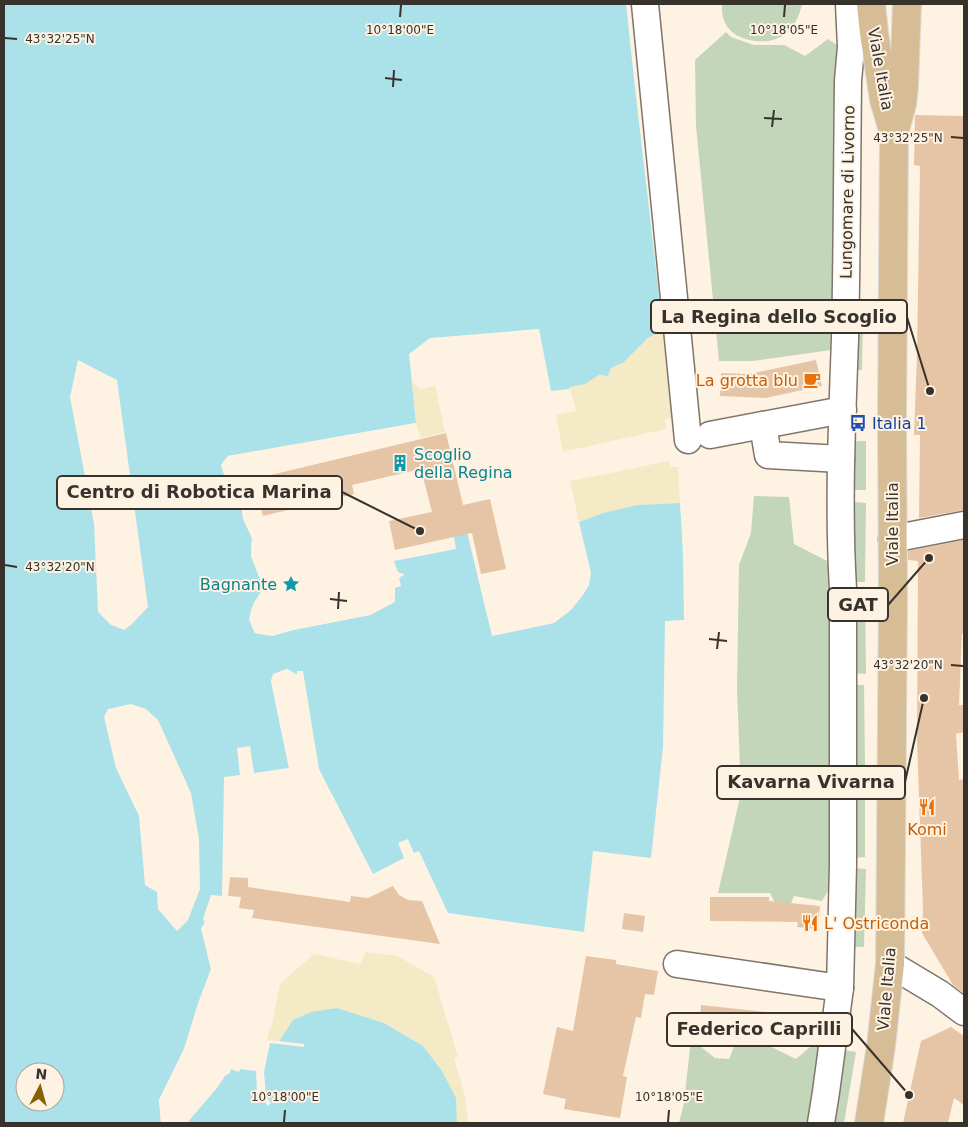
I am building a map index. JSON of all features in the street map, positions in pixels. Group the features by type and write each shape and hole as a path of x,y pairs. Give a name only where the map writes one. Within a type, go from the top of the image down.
{"main road":[{"name":"Viale Italia","path":"871,4 884,100 894,134"},
{"name":"Viale Italia","path":"869,1123 882,1040 890,964 894,134 902,104 904,87 907,4"}],"street":[{"path":"644,4 699,438 843,410"},
{"name":"Lungomare di Livorno","path":"821,1123 840,988 843,865 843,609 840,545 848,81 851,47 849,4"},
{"path":"763,425 768,455 841,459"},
{"path":"892,539 964,525"},
{"path":"677,964 840,988"},
{"path":"890,964 940,994 964,1012"}],"green space":[{"path":"722,4 802,4 795,22 784,35 769,41 759,41 742,38 728,28 723,17"},
{"path":"726,32 731,37 754,45 784,45 805,56 828,39 840,47 831,350 753,361 719,361 696,126 695,60"},
{"path":"850,321 863,321 862,370 849,370"},
{"path":"853,441 866,441 866,490 853,490"},
{"path":"754,496 789,497 794,544 835,565 834,881 822,901 794,896 787,913 775,903 770,893 718,893 741,793 737,690 739,565 751,533"},
{"path":"852,502 866,503 865,582 851,582"},
{"path":"852,594 865,594 866,674 853,673"},
{"path":"852,685 864,685 865,765 852,765"},
{"path":"852,778 865,778 865,857 852,858"},
{"path":"852,868 866,869 864,947 850,947"},
{"path":"823,1036 809,1123 679,1123 684,1103 691,1039 715,1058 729,1059 736,1042 767,1045 796,1059"},
{"path":"843,1050 856,1052 844,1123 830,1123"}],"sand":[{"path":"663,330 673,417 665,420 666,429 563,452 556,415 576,411 570,387 585,384 599,375 606,376 611,368 624,362 648,338"},
{"path":"412,382 420,389 435,386 445,432 421,438 416,423"},
{"path":"669,461 671,467 678,467 680,503 638,505 603,513 579,522 570,481"},
{"path":"366,952 397,956 434,977 458,1057 454,1058 465,1097 468,1123 457,1123 456,1098 442,1071 423,1046 384,1023 337,1008 311,1012 293,1020 279,1041 267,1040 280,984 314,954 360,964"}],"water":[{"path":"4,4 626,4 663,330 648,338 624,362 611,368 608,376 599,375 585,384 570,387 569,389 551,391 539,329 430,338 409,354 416,423 228,456 221,465 226,480 240,495 243,518 252,538 251,556 263,587 252,608 250,622 255,633 273,636 293,630 370,615 395,602 395,588 401,586 399,578 404,574 398,572 394,561 456,549 453,531 466,528 492,636 554,623 571,610 589,585 591,573 579,522 603,513 638,505 680,503 684,620 665,621 663,747 651,858 593,851 584,932 448,913 419,851 414,853 408,839 398,843 404,858 373,874 319,769 303,671 297,671 296,674 287,669 274,674 271,681 289,768 254,773 250,746 237,748 240,775 224,777 222,896 211,895 203,919 205,922 202,929 211,969 184,1049 159,1100 161,1123 4,1123"},
{"path":"337,1008 384,1023 423,1046 442,1071 456,1098 457,1123 187,1123 225,1076 230,1073 231,1069 239,1072 240,1069 256,1071 257,1092 268,1106 271,1103 266,1096 264,1072 270,1043 304,1047 304,1044 279,1041 293,1020 311,1012"}],"pier":[{"path":"78,360 117,380 148,607 124,630 111,625 98,612 94,524 70,397"},
{"path":"416,423 416,426 229,458 224,465 228,478 243,494 245,518 254,538 253,556 266,586 262,597 256,603 252,619 256,630 272,633 274,636 255,633 249,619 254,602 260,596 263,587 251,556 252,538 243,519 240,495 226,480 221,465 228,456"},
{"path":"392,590 395,593 395,601 370,615 293,630 293,628 369,613 393,600"},
{"path":"287,669 296,674 296,676 287,672 275,676 274,681 291,767 289,768 271,681 273,674"},
{"path":"131,704 146,709 158,720 191,793 199,839 200,889 188,920 177,931 158,909 157,892 145,885 139,816 116,768 104,717 108,709"},
{"path":"205,922 207,923 204,930 214,970 186,1050 161,1100 163,1123 161,1123 159,1100 184,1049 211,969 201,929"}],"building":[{"path":"915,115 964,116 964,510 919,518 920,435 914,435 920,166 914,165"},
{"path":"816,360 822,386 765,398 720,396 721,373 749,374"},
{"path":"446,433 463,505 490,499 506,569 481,574 472,533 395,550 389,521 432,512 421,469 352,485 354,494 263,516 254,479"},
{"path":"964,540 964,633 962,634 959,705 964,705 964,732 956,734 959,780 964,779 964,993 953,985 922,933 923,910 917,740 918,561 908,560 908,551"},
{"path":"230,877 248,878 248,887 350,902 351,896 368,898 393,886 399,895 408,900 422,901 440,944 252,918 254,910 239,908 241,897 228,896"},
{"path":"710,897 769,897 769,901 820,906 818,929 797,927 798,922 710,921"},
{"path":"624,913 645,916 643,932 622,929"},
{"path":"586,956 616,960 616,964 658,971 654,995 645,994 641,1018 636,1017 623,1076 627,1077 620,1118 564,1109 566,1099 543,1094 557,1027 573,1031"},
{"path":"701,1005 811,1017 808,1043 699,1030"},
{"path":"951,1027 964,1036 964,1105 954,1098 948,1123 903,1123 921,1041"}],"place":[{"name":"La grotta blu","path":"812,380"},
{"name":"La Regina dello Scoglio","path":"930,391"},
{"name":"Italia 1","path":"858,423"},
{"name":"Scoglio della Regina","path":"400,463"},
{"name":"Centro di Robotica Marina","path":"420,531"},
{"name":"GAT","path":"929,558"},
{"name":"Bagnante","path":"291,584"},
{"name":"Kavarna Vivarna","path":"924,698"},
{"name":"Komi","path":"927,807"},
{"name":"L' Ostriconda","path":"810,923"},
{"name":"Federico Caprilli","path":"909,1095"}]}
